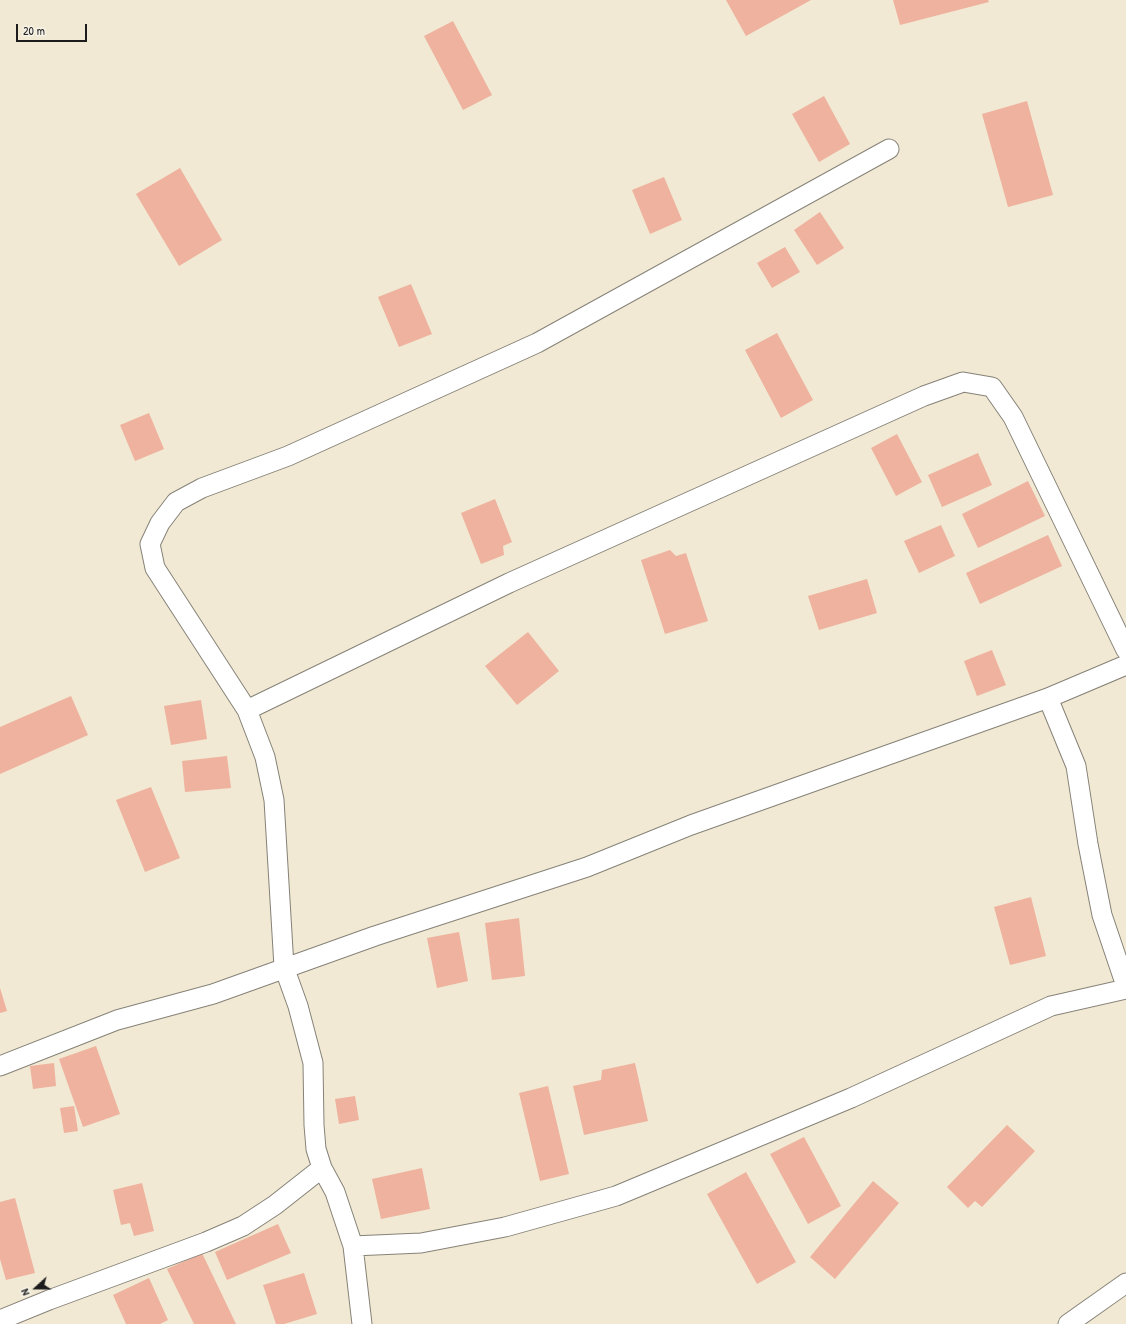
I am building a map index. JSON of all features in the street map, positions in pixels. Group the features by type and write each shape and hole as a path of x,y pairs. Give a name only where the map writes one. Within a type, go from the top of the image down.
{"street":[{"path":"362,1324 353,1246 335,1192 322,1168 316,1149 313,1063 298,1006 284,967 274,800 265,757 247,710 155,568 150,544 160,523 176,502 202,488 288,456 537,343 889,149"},
{"path":"247,710 509,584 924,396 963,382 992,387 1013,417 1126,650"},
{"path":"0,1066 117,1020 213,994 284,967 483,899 587,867 698,822 1048,698 1126,664"},
{"path":"1048,698 1076,766 1088,844 1102,915 1126,986"},
{"path":"353,1246 429,1242 505,1227 616,1196 851,1098 1051,1006 1126,990"},
{"path":"0,1320 56,1297 206,1242 243,1226 275,1205 322,1168"},
{"path":"1068,1324 1126,1283"}],"building":[{"path":"726,0 811,0 746,36"},
{"path":"893,0 988,0 989,2 900,25"},
{"path":"453,21 492,95 463,110 424,36"},
{"path":"824,96 850,144 819,162 792,114"},
{"path":"1027,101 1053,195 1008,207 982,114"},
{"path":"180,168 222,240 179,266 136,194"},
{"path":"664,177 682,220 650,234 632,190"},
{"path":"820,212 844,248 817,265 794,230"},
{"path":"785,247 800,272 772,288 757,263"},
{"path":"411,284 432,334 399,347 378,297"},
{"path":"777,333 813,400 781,418 745,350"},
{"path":"149,413 164,449 135,461 120,425"},
{"path":"897,434 922,482 896,496 871,448"},
{"path":"978,453 992,485 942,507 928,475"},
{"path":"1028,481 1045,516 978,548 962,514"},
{"path":"495,499 512,542 503,546 504,555 481,564 461,513"},
{"path":"941,525 955,556 919,573 904,541"},
{"path":"1048,535 1062,566 980,604 966,573"},
{"path":"670,550 676,556 686,553 708,621 665,634 641,560"},
{"path":"867,579 877,613 819,630 808,596"},
{"path":"528,632 559,671 517,705 485,666"},
{"path":"992,650 1006,685 977,696 964,661"},
{"path":"71,696 88,735 0,774 0,727"},
{"path":"201,700 207,739 171,745 164,706"},
{"path":"227,756 231,788 185,792 182,761"},
{"path":"151,787 180,858 145,872 116,800"},
{"path":"1031,897 1046,956 1010,965 994,907"},
{"path":"519,918 525,976 492,980 485,923"},
{"path":"459,932 468,981 437,988 427,938"},
{"path":"0,988 7,1011 0,1013"},
{"path":"96,1046 120,1114 83,1127 59,1059"},
{"path":"54,1063 56,1086 33,1089 30,1066"},
{"path":"635,1063 648,1121 584,1135 573,1086 601,1080 602,1070"},
{"path":"548,1086 569,1174 540,1181 519,1093"},
{"path":"355,1096 359,1120 339,1124 335,1099"},
{"path":"74,1106 78,1131 64,1133 60,1108"},
{"path":"1007,1125 1035,1151 982,1207 975,1201 968,1208 947,1187"},
{"path":"804,1137 841,1206 808,1224 770,1154"},
{"path":"422,1168 430,1209 381,1219 372,1179"},
{"path":"746,1172 796,1262 757,1284 707,1194"},
{"path":"873,1181 899,1203 835,1279 810,1257"},
{"path":"142,1183 154,1231 134,1236 130,1223 121,1225 113,1190"},
{"path":"15,1198 35,1273 6,1280 0,1259 0,1202"},
{"path":"278,1224 291,1253 227,1280 215,1252"},
{"path":"202,1253 236,1324 194,1324 167,1269"},
{"path":"304,1273 317,1314 284,1324 276,1324 263,1285"},
{"path":"149,1278 168,1320 160,1324 126,1324 113,1295"}]}
